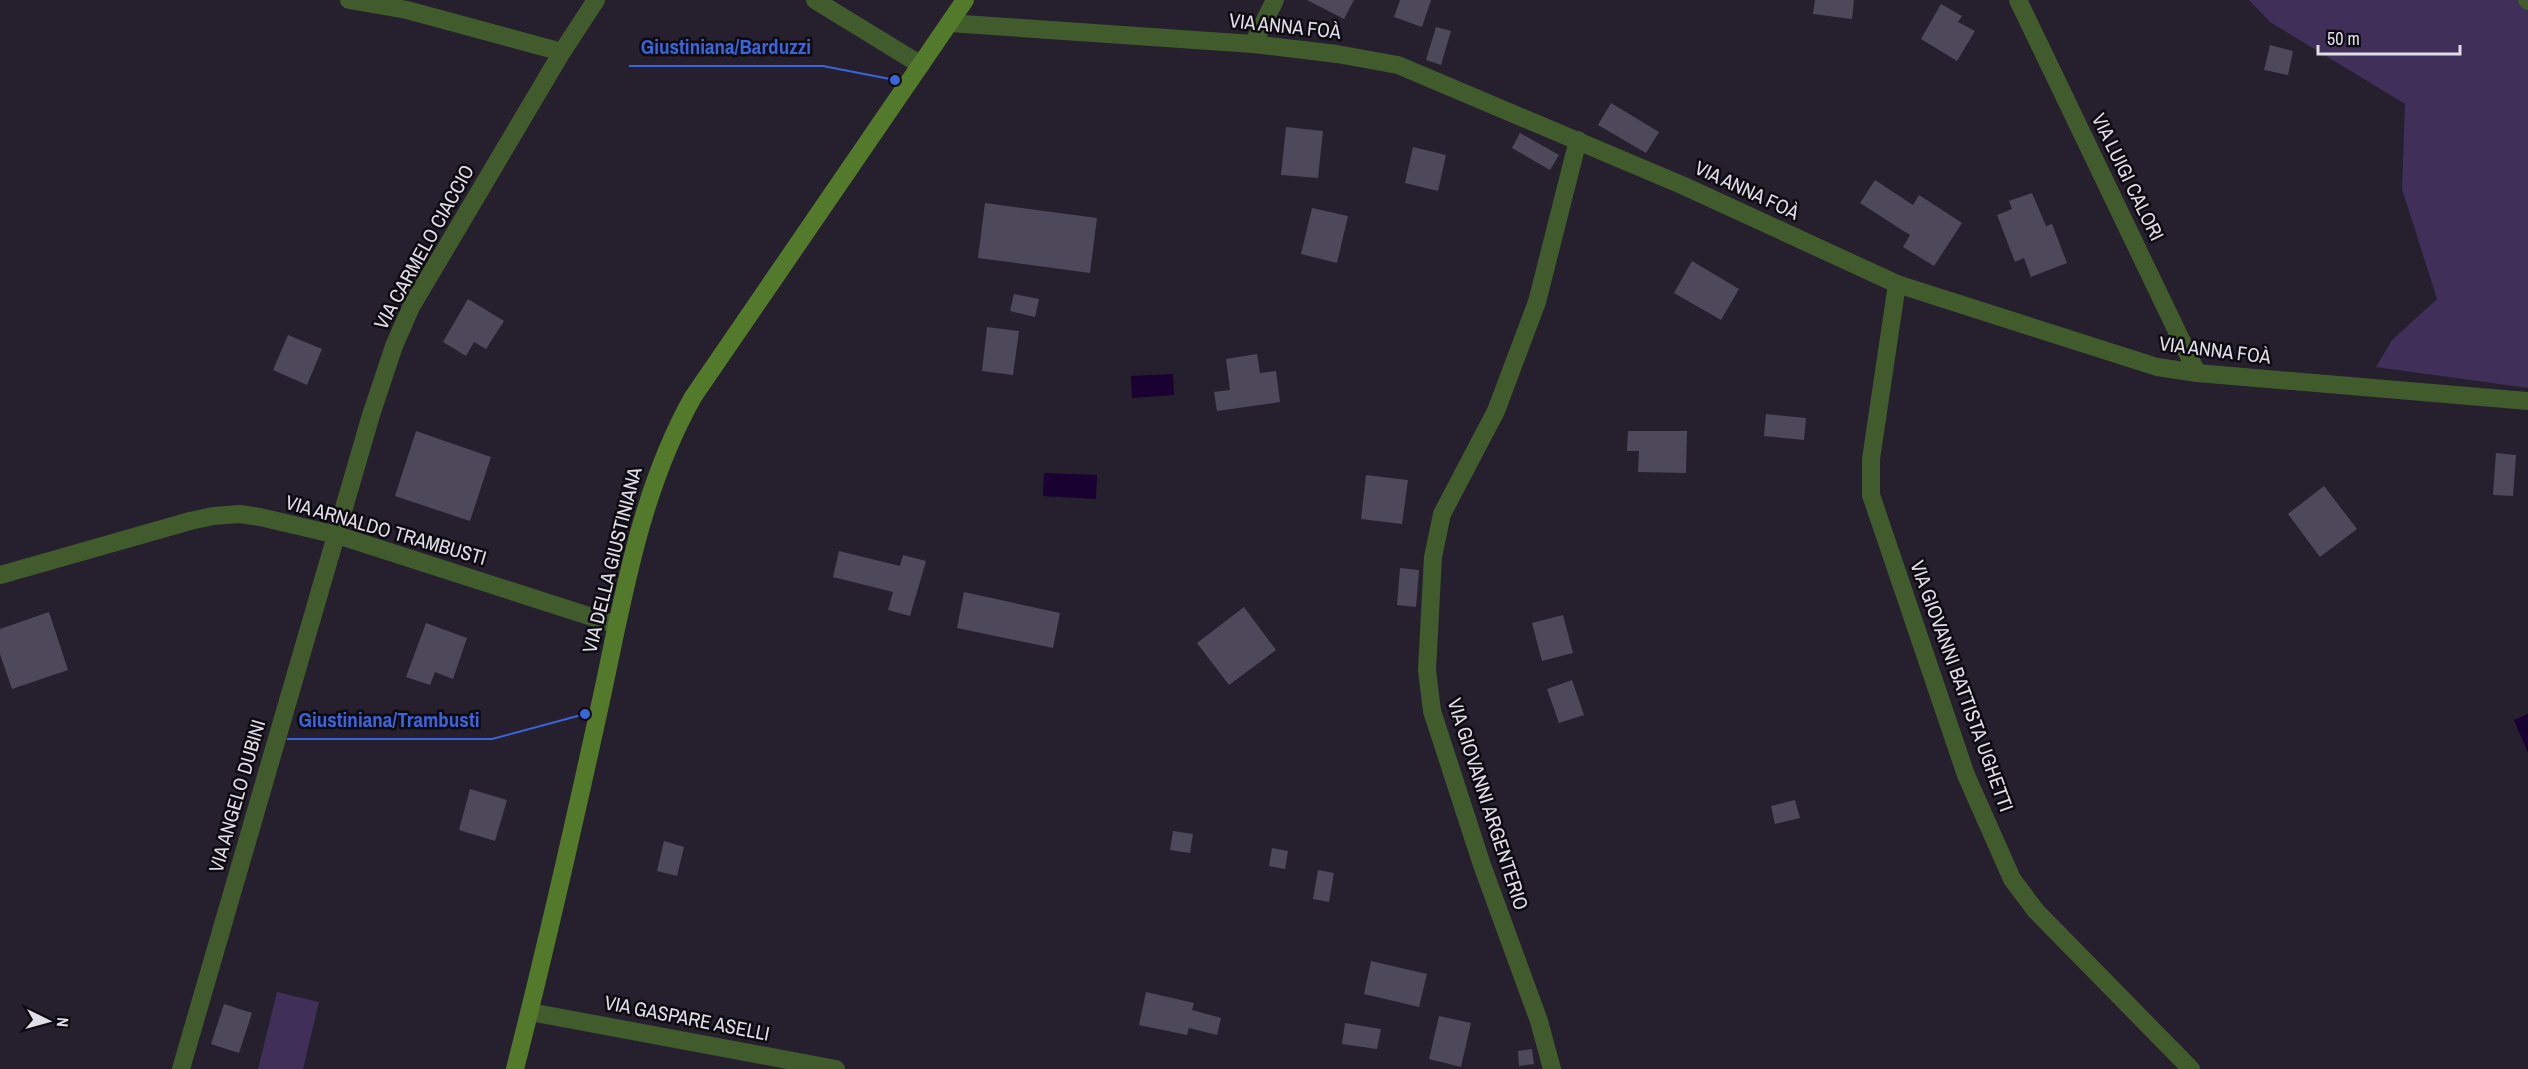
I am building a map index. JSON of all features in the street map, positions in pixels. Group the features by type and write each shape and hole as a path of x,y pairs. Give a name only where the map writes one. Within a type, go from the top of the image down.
{"street":[{"path":"349,0 407,10 562,52"},
{"name":"VIA CARMELO CIACCIO","path":"337,535 372,415 401,328 411,307 562,52 596,0"},
{"path":"815,0 921,65"},
{"name":"VIA DELLA GIUSTINIANA","path":"515,1069 576,816 617,625 648,499 666,449 693,397 965,0"},
{"path":"1253,44 1275,0"},
{"name":"VIA LUIGI CALORI","path":"2018,0 2198,374"},
{"name":"VIA ANNA FOÀ","path":"949,23 1253,44 1337,54 1398,65 1578,140 1897,284 2157,367 2198,374 2528,401"},
{"name":"VIA GIOVANNI ARGENTERIO","path":"1552,1069 1539,1021 1482,865 1432,711 1427,670 1433,557 1438,530 1448,501 1496,411 1537,302 1578,140"},
{"name":"VIA GIOVANNI BATTISTA UGHETTI","path":"1897,284 1871,459 1871,495 1966,775 2012,879 2036,912 2191,1069"},
{"name":"VIA ARNALDO TRAMBUSTI","path":"0,575 213,516 240,514 337,535 617,625"},
{"name":"VIA ANGELO DUBINI","path":"181,1069 337,535"},
{"name":"VIA GASPARE ASELLI","path":"530,1012 836,1069"}],"shaded area":[{"path":"2249,0 2528,0 2528,388 2376,367 2392,340 2437,299 2402,189 2405,104 2270,22"},
{"path":"1173,374 1174,395 1132,398 1131,376"},
{"path":"1044,473 1097,475 1096,499 1043,496"},
{"path":"2528,714 2528,753 2514,720"},
{"path":"277,992 319,1002 303,1069 258,1069"}],"building":[{"path":"1307,0 1354,0 1344,19"},
{"path":"1400,0 1431,0 1422,27 1394,17"},
{"path":"1815,0 1854,0 1852,19 1813,14"},
{"path":"1941,4 1962,16 1958,22 1975,31 1957,61 1921,39"},
{"path":"1436,27 1451,31 1441,65 1426,60"},
{"path":"2270,45 2293,51 2288,75 2264,70"},
{"path":"1611,103 1659,132 1646,153 1598,125"},
{"path":"1286,127 1323,131 1318,178 1281,175"},
{"path":"1520,133 1559,155 1550,170 1512,148"},
{"path":"1413,147 1446,155 1438,191 1405,183"},
{"path":"1875,180 1913,205 1919,195 1962,223 1934,266 1903,247 1910,235 1860,203"},
{"path":"2032,193 2046,226 2052,224 2067,263 2031,277 2024,258 2015,262 1997,215 2012,209 2009,201"},
{"path":"985,203 1097,218 1090,273 978,258"},
{"path":"1312,208 1348,216 1337,263 1301,254"},
{"path":"1692,261 1739,289 1721,320 1674,293"},
{"path":"1014,294 1039,299 1035,317 1010,311"},
{"path":"468,299 504,321 486,349 474,342 466,356 443,342"},
{"path":"987,327 1019,331 1013,375 982,371"},
{"path":"288,335 322,349 307,385 273,370"},
{"path":"1257,354 1260,373 1276,371 1280,402 1217,411 1214,392 1230,390 1226,359"},
{"path":"1766,414 1806,418 1804,440 1764,436"},
{"path":"416,431 491,457 470,521 395,496"},
{"path":"1628,431 1687,431 1686,473 1638,472 1639,451 1627,451"},
{"path":"2496,453 2516,455 2513,496 2493,495"},
{"path":"1366,475 1408,480 1402,524 1361,519"},
{"path":"2324,486 2357,529 2320,557 2288,514"},
{"path":"839,551 900,566 903,555 926,561 910,616 888,610 893,592 833,577"},
{"path":"1400,568 1419,570 1416,607 1397,605"},
{"path":"964,592 1060,613 1053,648 957,628"},
{"path":"1244,607 1276,650 1229,685 1197,643"},
{"path":"49,612 68,670 12,689 0,654 0,629"},
{"path":"1563,615 1573,653 1542,661 1532,623"},
{"path":"426,623 467,638 453,679 435,672 430,685 406,677"},
{"path":"1572,680 1584,715 1559,723 1547,689"},
{"path":"470,789 507,800 495,841 459,830"},
{"path":"1795,800 1800,818 1775,824 1771,806"},
{"path":"1173,831 1193,834 1190,853 1170,850"},
{"path":"664,841 684,847 677,876 657,871"},
{"path":"1272,848 1288,851 1285,869 1269,866"},
{"path":"1318,870 1334,873 1329,902 1313,899"},
{"path":"1371,961 1427,974 1419,1007 1364,994"},
{"path":"1146,992 1194,1003 1192,1010 1221,1018 1217,1035 1189,1028 1187,1035 1139,1025"},
{"path":"224,1004 252,1013 239,1053 211,1044"},
{"path":"1439,1016 1471,1023 1461,1067 1429,1059"},
{"path":"1345,1023 1381,1029 1377,1049 1342,1044"},
{"path":"1532,1049 1534,1064 1519,1066 1518,1051"}],"place":[{"name":"Giustiniana/Barduzzi","path":"895,80"},
{"name":"Giustiniana/Trambusti","path":"585,714"}]}
